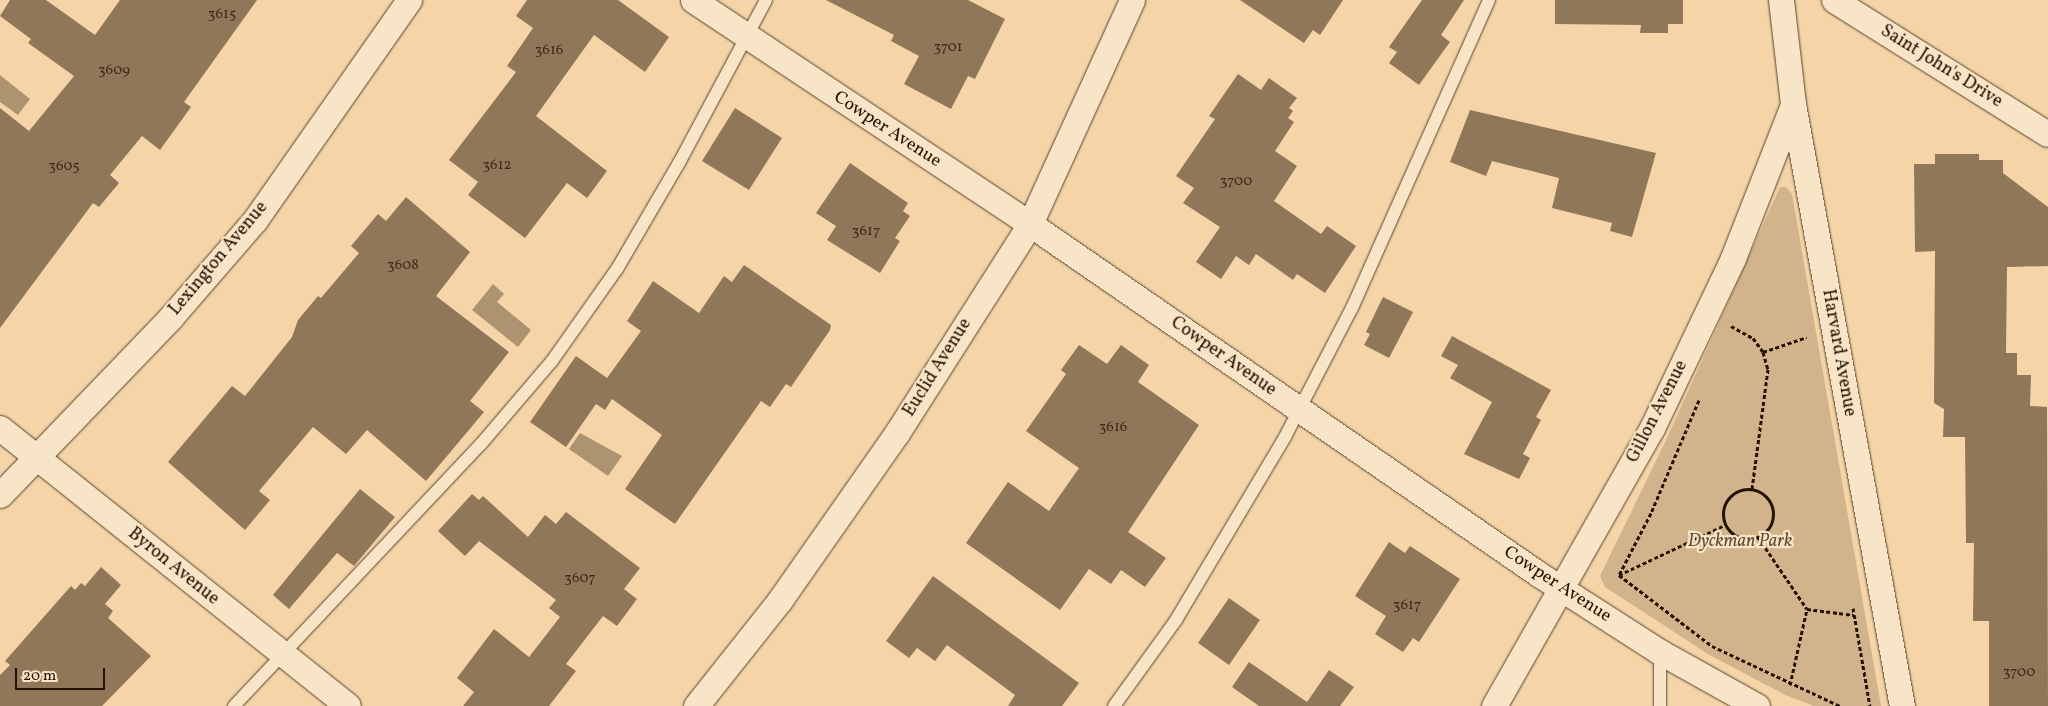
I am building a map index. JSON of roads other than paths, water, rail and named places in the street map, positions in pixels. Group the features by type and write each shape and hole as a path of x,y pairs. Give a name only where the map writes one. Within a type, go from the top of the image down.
{"street":[{"name":"Lexington Avenue","path":"0,495 171,317 255,220 409,0"},
{"name":"Cowper Avenue","path":"693,0 1030,224 1562,589 1660,652 1757,706"},
{"name":"Euclid Avenue","path":"696,706 780,600 897,433 1030,224 1132,0"},
{"name":"Harvard Avenue","path":"1781,0 1793,104 1902,706"},
{"name":"Saint John's Drive","path":"1834,0 2048,134"},
{"name":"Gillon Avenue","path":"1494,706 1652,428 1729,267 1793,104"},
{"name":"Byron Avenue","path":"0,428 348,706"}],"lane":[{"path":"234,706 284,656 481,444 552,361 617,269 748,38 766,0"},
{"path":"1114,706 1176,620 1299,410 1352,308 1489,0"},
{"path":"1660,652 1660,706"}],"park label":[{"name":"Dyckman Park","path":"1740,542"}]}
